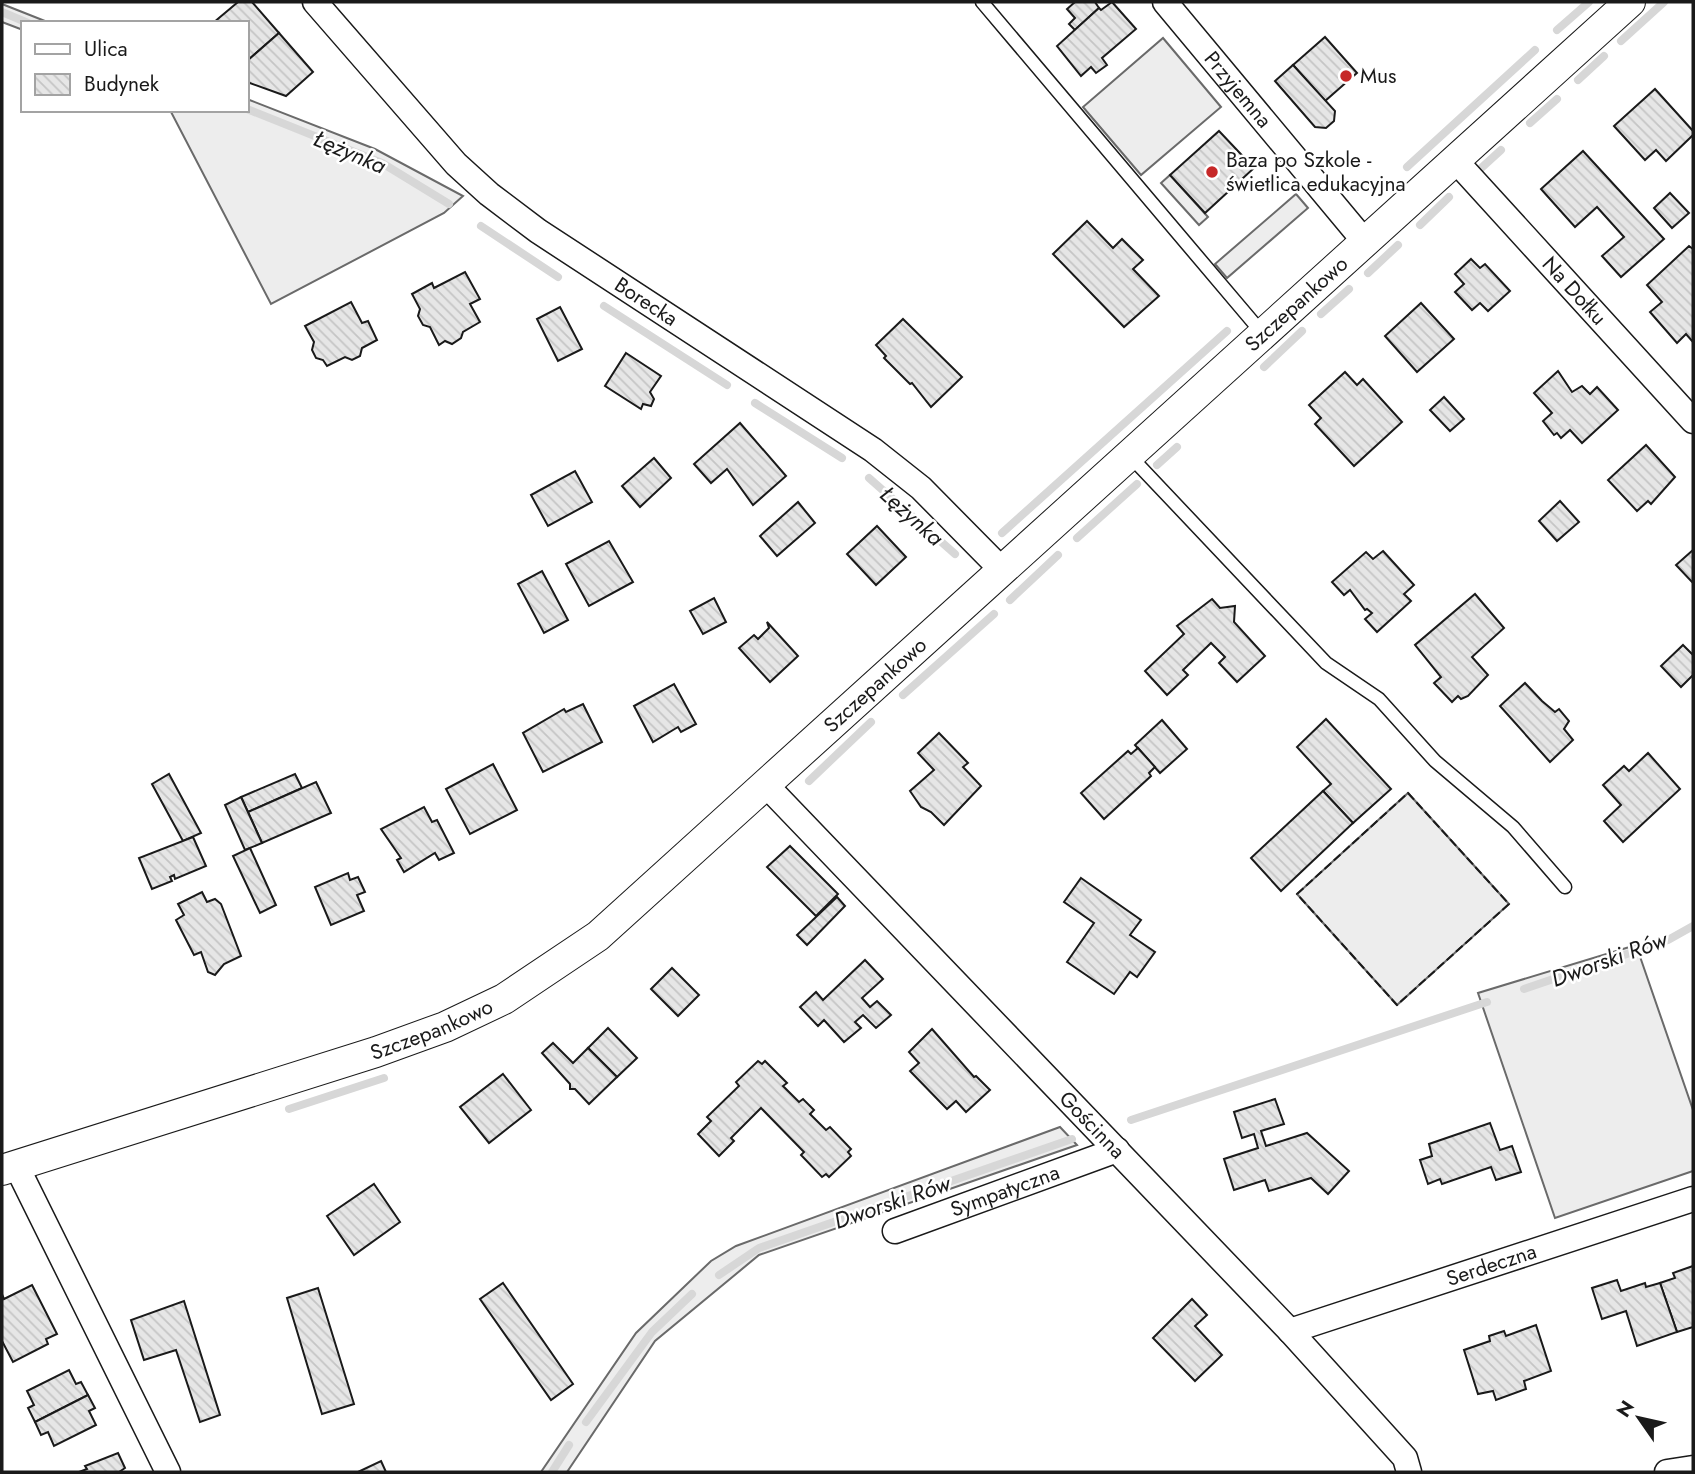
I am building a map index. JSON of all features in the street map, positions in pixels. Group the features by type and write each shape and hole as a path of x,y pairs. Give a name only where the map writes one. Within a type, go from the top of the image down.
{"street":[{"name":"Borecka","path":"315,2 456,163 489,194 538,231 873,450 921,488 1003,571"},
{"name":"Przyjemna","path":"1165,2 1366,242"},
{"name":"Szczepankowo","path":"9,1168 376,1052 445,1027 504,999 598,936 1630,2"},
{"name":"Na Dołku","path":"1455,160 1693,421"},
{"name":"Gościnna","path":"766,785 1290,1331 1405,1458 1409,1472"},
{"name":"Sympatyczna","path":"895,1231 1117,1150"},
{"path":"9,1168 168,1472"},
{"name":"Serdeczna","path":"1290,1331 1693,1199"},
{"path":"1667,1472 1693,1468"}],"lane":[{"path":"982,2 1263,334"},
{"path":"1130,456 1326,663 1379,699 1435,761 1513,827 1565,887"}],"shaded area":[{"path":"2,4 45,21 21,21 21,29 2,22"},
{"path":"1163,38 1221,107 1141,175 1083,107"},
{"path":"248,99 375,149 463,196 444,213 271,304 171,112 248,112"},
{"path":"1170,175 1208,217 1199,225 1161,183"},
{"path":"1296,194 1308,208 1227,278 1215,264"},
{"path":"1408,793 1509,904 1397,1005 1297,894"},
{"path":"1636,945 1693,1110 1693,1171 1555,1218 1478,993"},
{"path":"1060,1127 1077,1145 759,1255 655,1341 567,1472 541,1472 636,1333 711,1261 736,1246"}],"building":[{"path":"238,2 252,2 279,33 248,60 248,21 215,21"},
{"path":"1075,2 1095,2 1099,8 1075,30 1069,24 1075,18 1067,9"},
{"path":"1112,2 1136,29 1102,58 1107,65 1096,73 1091,67 1081,76 1057,46 1099,8 1101,10"},
{"path":"279,33 313,72 286,96 248,82 248,60"},
{"path":"1325,37 1357,73 1325,101 1293,65"},
{"path":"1293,65 1335,111 1334,121 1326,128 1315,127 1275,81"},
{"path":"1655,89 1693,131 1693,135 1666,161 1656,150 1645,160 1614,126"},
{"name":"Baza po Szkole - świetlica edukacyjna","path":"1219,131 1254,168 1205,213 1170,175"},
{"path":"1583,151 1664,239 1621,277 1602,256 1624,237 1597,207 1575,227 1541,189"},
{"path":"1670,193 1689,213 1672,228 1654,208"},
{"path":"1087,221 1113,248 1122,239 1143,260 1133,269 1159,296 1124,327 1053,254"},
{"path":"1689,246 1693,249 1693,342 1686,334 1677,343 1650,312 1662,302 1647,285"},
{"path":"1471,259 1480,268 1485,264 1510,291 1488,311 1480,303 1472,310 1455,292 1464,284 1455,274"},
{"path":"465,272 480,299 470,304 480,322 463,332 461,338 452,344 445,341 439,345 430,327 423,325 418,316 420,309 412,294 432,283 434,288"},
{"path":"351,302 362,323 368,321 377,340 362,348 360,356 352,360 345,357 327,366 323,360 316,358 312,350 314,342 305,326"},
{"path":"1421,303 1454,339 1417,372 1385,336"},
{"path":"560,307 582,349 558,361 537,319"},
{"path":"903,319 962,377 931,407 912,383 884,358 886,356 876,345"},
{"path":"626,353 661,376 650,392 654,399 651,406 643,404 641,409 605,386"},
{"path":"1558,371 1572,392 1582,386 1590,394 1597,387 1618,410 1582,443 1570,430 1561,438 1557,433 1554,435 1543,421 1552,413 1534,393"},
{"path":"1345,372 1357,385 1363,379 1402,422 1354,466 1315,424 1321,418 1309,405"},
{"path":"1444,397 1464,419 1450,431 1430,410"},
{"path":"740,423 786,476 753,505 727,469 711,483 694,464"},
{"path":"1646,445 1675,477 1651,504 1648,501 1637,511 1608,480"},
{"path":"654,458 671,478 640,507 622,486"},
{"path":"575,471 592,502 548,526 531,495"},
{"path":"1560,501 1579,522 1557,541 1539,521"},
{"path":"798,502 815,523 777,556 760,536"},
{"path":"877,526 906,557 876,585 847,554"},
{"path":"609,541 633,582 589,606 566,564"},
{"path":"1693,550 1693,583 1676,565"},
{"path":"1383,551 1414,585 1404,594 1411,601 1377,632 1365,619 1372,613 1365,610 1350,590 1344,595 1332,582 1366,552 1373,559"},
{"path":"542,571 568,620 544,633 518,584"},
{"path":"1475,594 1504,628 1472,657 1488,675 1468,696 1461,699 1458,696 1452,702 1434,683 1441,677 1415,645"},
{"path":"714,598 726,622 703,634 690,611"},
{"path":"1212,599 1220,608 1235,606 1234,622 1265,656 1237,682 1219,663 1225,657 1211,643 1183,670 1188,675 1167,695 1145,671 1184,634 1177,626"},
{"path":"767,622 798,656 770,682 739,648 754,635 758,639 769,628"},
{"path":"1683,645 1693,655 1693,675 1681,687 1661,666"},
{"path":"1525,683 1555,712 1559,709 1569,721 1564,729 1573,740 1550,762 1500,706"},
{"path":"674,684 696,724 681,732 678,727 653,742 634,706"},
{"path":"583,704 602,742 543,772 523,733 564,709 566,712"},
{"path":"1326,719 1391,789 1353,823 1323,791 1331,784 1297,747"},
{"path":"1162,720 1187,749 1160,773 1135,745"},
{"path":"939,733 968,763 963,767 981,786 944,825 931,812 921,807 910,791 934,770 918,753"},
{"path":"1138,748 1155,767 1149,773 1151,776 1104,819 1081,793 1128,751 1131,754"},
{"path":"1648,753 1680,789 1623,842 1604,821 1621,805 1603,785 1624,766 1629,771"},
{"path":"493,764 517,810 470,834 446,789"},
{"path":"169,774 201,833 183,841 152,784"},
{"path":"295,774 302,788 248,812 241,797"},
{"path":"316,782 331,813 262,843 248,812"},
{"path":"1323,791 1353,823 1281,891 1251,858"},
{"path":"241,797 262,843 245,850 225,805"},
{"path":"424,807 432,822 437,820 454,853 439,860 435,853 404,872 397,860 401,858 381,829"},
{"path":"193,837 206,866 175,879 174,875 170,877 172,881 152,889 139,858"},
{"path":"790,846 838,894 816,916 767,867"},
{"path":"250,848 276,905 260,913 233,856"},
{"path":"348,873 350,880 358,877 365,892 357,895 364,911 331,925 315,887"},
{"path":"1081,878 1141,920 1130,935 1155,952 1137,977 1130,972 1114,994 1067,962 1094,923 1064,902"},
{"path":"202,892 207,902 215,899 221,904 241,956 224,964 215,975 208,972 201,952 194,955 176,920 184,915 178,904"},
{"path":"837,897 845,906 807,945 797,935"},
{"path":"865,960 883,979 862,998 870,1007 877,1001 891,1015 876,1028 863,1015 855,1022 861,1028 844,1042 824,1020 818,1026 800,1007 816,992 823,1000"},
{"path":"672,968 699,995 678,1016 651,989"},
{"path":"608,1028 637,1058 617,1077 588,1048"},
{"path":"932,1029 974,1077 990,1090 966,1112 956,1101 947,1109 910,1071 919,1063 909,1052"},
{"path":"553,1043 573,1063 588,1048 617,1077 589,1104 575,1089 570,1089 570,1084 542,1053"},
{"path":"758,1061 762,1064 765,1061 787,1083 783,1086 799,1102 803,1099 814,1110 810,1114 826,1130 830,1127 851,1149 848,1152 851,1156 829,1177 826,1174 822,1177 801,1155 804,1152 761,1108 731,1138 734,1141 719,1156 698,1134 711,1121 707,1117 739,1086 736,1082"},
{"path":"503,1074 531,1110 489,1143 460,1107"},
{"path":"1275,1099 1284,1124 1261,1131 1266,1146 1307,1133 1349,1171 1328,1194 1311,1178 1269,1191 1265,1180 1234,1190 1224,1159 1258,1148 1254,1134 1242,1138 1234,1112"},
{"path":"1490,1123 1500,1150 1512,1146 1521,1172 1496,1180 1491,1167 1442,1184 1440,1179 1428,1184 1420,1160 1432,1156 1429,1144"},
{"path":"374,1184 400,1222 354,1255 327,1216"},
{"path":"1693,1266 1693,1327 1677,1332 1660,1283 1675,1278 1673,1273"},
{"path":"1617,1280 1621,1291 1645,1283 1646,1287 1660,1283 1677,1332 1637,1346 1626,1311 1602,1319 1592,1288"},
{"path":"503,1283 573,1384 551,1400 480,1299"},
{"path":"32,1285 57,1334 46,1339 48,1344 13,1362 2,1341 2,1294 4,1299"},
{"path":"318,1288 354,1404 322,1414 287,1298"},
{"path":"1192,1299 1207,1315 1195,1326 1222,1355 1195,1381 1153,1338"},
{"path":"184,1301 220,1415 200,1422 176,1350 144,1360 131,1320"},
{"path":"1536,1325 1551,1371 1524,1381 1526,1389 1496,1400 1493,1391 1478,1394 1464,1350 1490,1341 1489,1336 1504,1331 1506,1336"},
{"path":"69,1370 76,1384 81,1382 88,1395 35,1422 28,1408 34,1405 27,1391"},
{"path":"88,1395 95,1408 89,1411 96,1425 54,1446 48,1432 41,1435 35,1422"},
{"path":"118,1453 125,1468 119,1472 79,1472 87,1469 85,1466"},
{"path":"381,1461 386,1472 358,1472"}],"waterway":[{"path":"1557,30 1589,2"},
{"path":"1621,41 1664,2"},
{"name":"Łężynka","path":"2,12 23,21"},
{"path":"1407,167 1535,50"},
{"path":"1578,80 1604,56"},
{"path":"1530,123 1557,99"},
{"name":"Łężynka","path":"248,109 382,163 449,204"},
{"path":"1478,171 1501,150"},
{"path":"1420,225 1449,197"},
{"name":"Łężynka","path":"481,226 558,277"},
{"path":"1368,273 1398,245"},
{"path":"1321,314 1349,289"},
{"name":"Łężynka","path":"604,306 727,385"},
{"path":"1002,533 1227,331"},
{"path":"1264,367 1302,331"},
{"name":"Łężynka","path":"755,403 842,458"},
{"path":"1157,465 1177,447"},
{"name":"Łężynka","path":"869,478 955,554"},
{"path":"1077,538 1137,484"},
{"path":"1010,600 1058,555"},
{"path":"903,695 994,614"},
{"path":"809,781 871,722"},
{"name":"Dworski Rów","path":"1524,989 1668,940 1693,926"},
{"name":"Dworski Rów","path":"1131,1120 1487,1002"},
{"path":"289,1109 384,1078"},
{"name":"Dworski Rów","path":"719,1275 759,1248 1072,1139"},
{"name":"Dworski Rów","path":"586,1422 652,1332 692,1294"},
{"name":"Dworski Rów","path":"552,1472 569,1445"}],"fence":[{"path":"1408,793 1509,904 1397,1005 1297,894 1408,793"}],"place":[{"name":"Mus","path":"1346,76"},
{"name":"Baza po Szkole - świetlica edukacyjna","path":"1212,172"}]}
